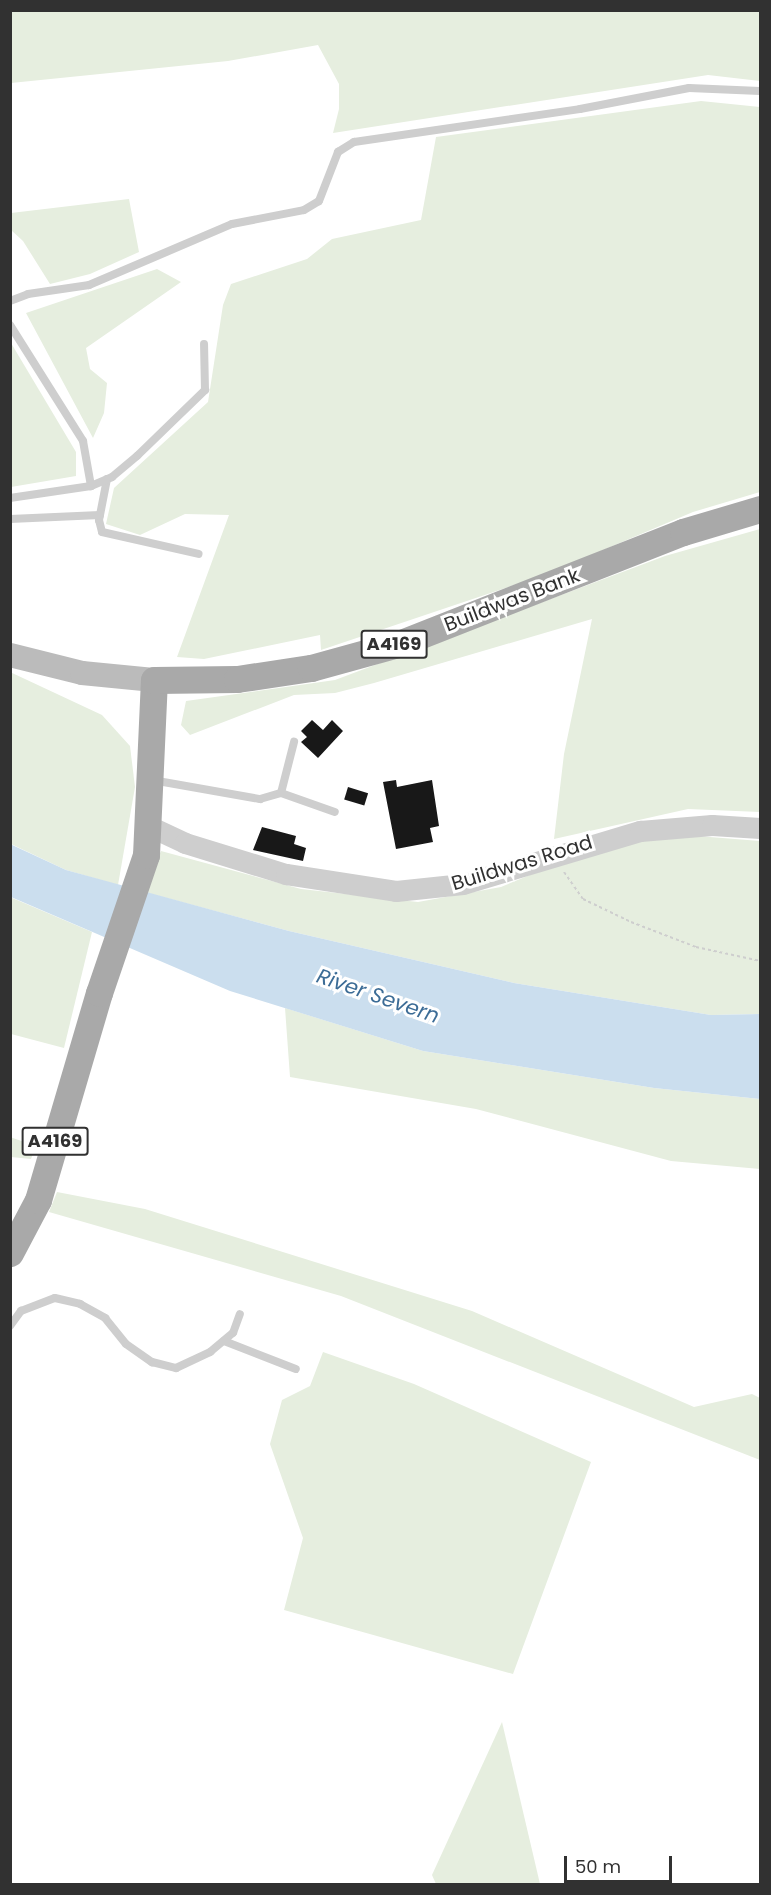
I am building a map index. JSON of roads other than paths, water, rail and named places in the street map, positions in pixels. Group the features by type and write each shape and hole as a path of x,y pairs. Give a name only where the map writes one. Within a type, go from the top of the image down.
{"main road":[{"name":"Buildwas Bank","path":"154,680 237,679 311,668 400,643 683,532 760,509"},
{"path":"10,655 82,673 154,680 149,826"},
{"name":"A4169","path":"10,1253 38,1200 89,1025 146,855 149,826"}],"street":[{"name":"Buildwas Road","path":"149,826 235,860 366,890 396,891 463,884 600,840 674,826 760,828"}],"lane":[{"path":"10,302 28,294 88,285 232,224 304,210 320,201 338,152 354,142 580,109 689,88 760,91"},
{"path":"10,325 83,441 91,486"},
{"path":"10,498 91,486 107,479 172,425 205,390 204,344"},
{"path":"107,479 99,527 109,536 199,554"},
{"path":"10,519 100,515"},
{"path":"281,793 294,742"},
{"path":"152,780 260,799 281,793 334,812"},
{"path":"10,1326 21,1311 55,1298 80,1304 105,1318 126,1344 152,1362 176,1368 210,1352 224,1341 233,1333 240,1314"},
{"path":"224,1341 296,1369"}],"water":[{"name":"River Severn","path":"10,844 66,870 289,931 514,983 711,1015 760,1014 760,1099 654,1088 423,1051 230,991 11,897"}]}
